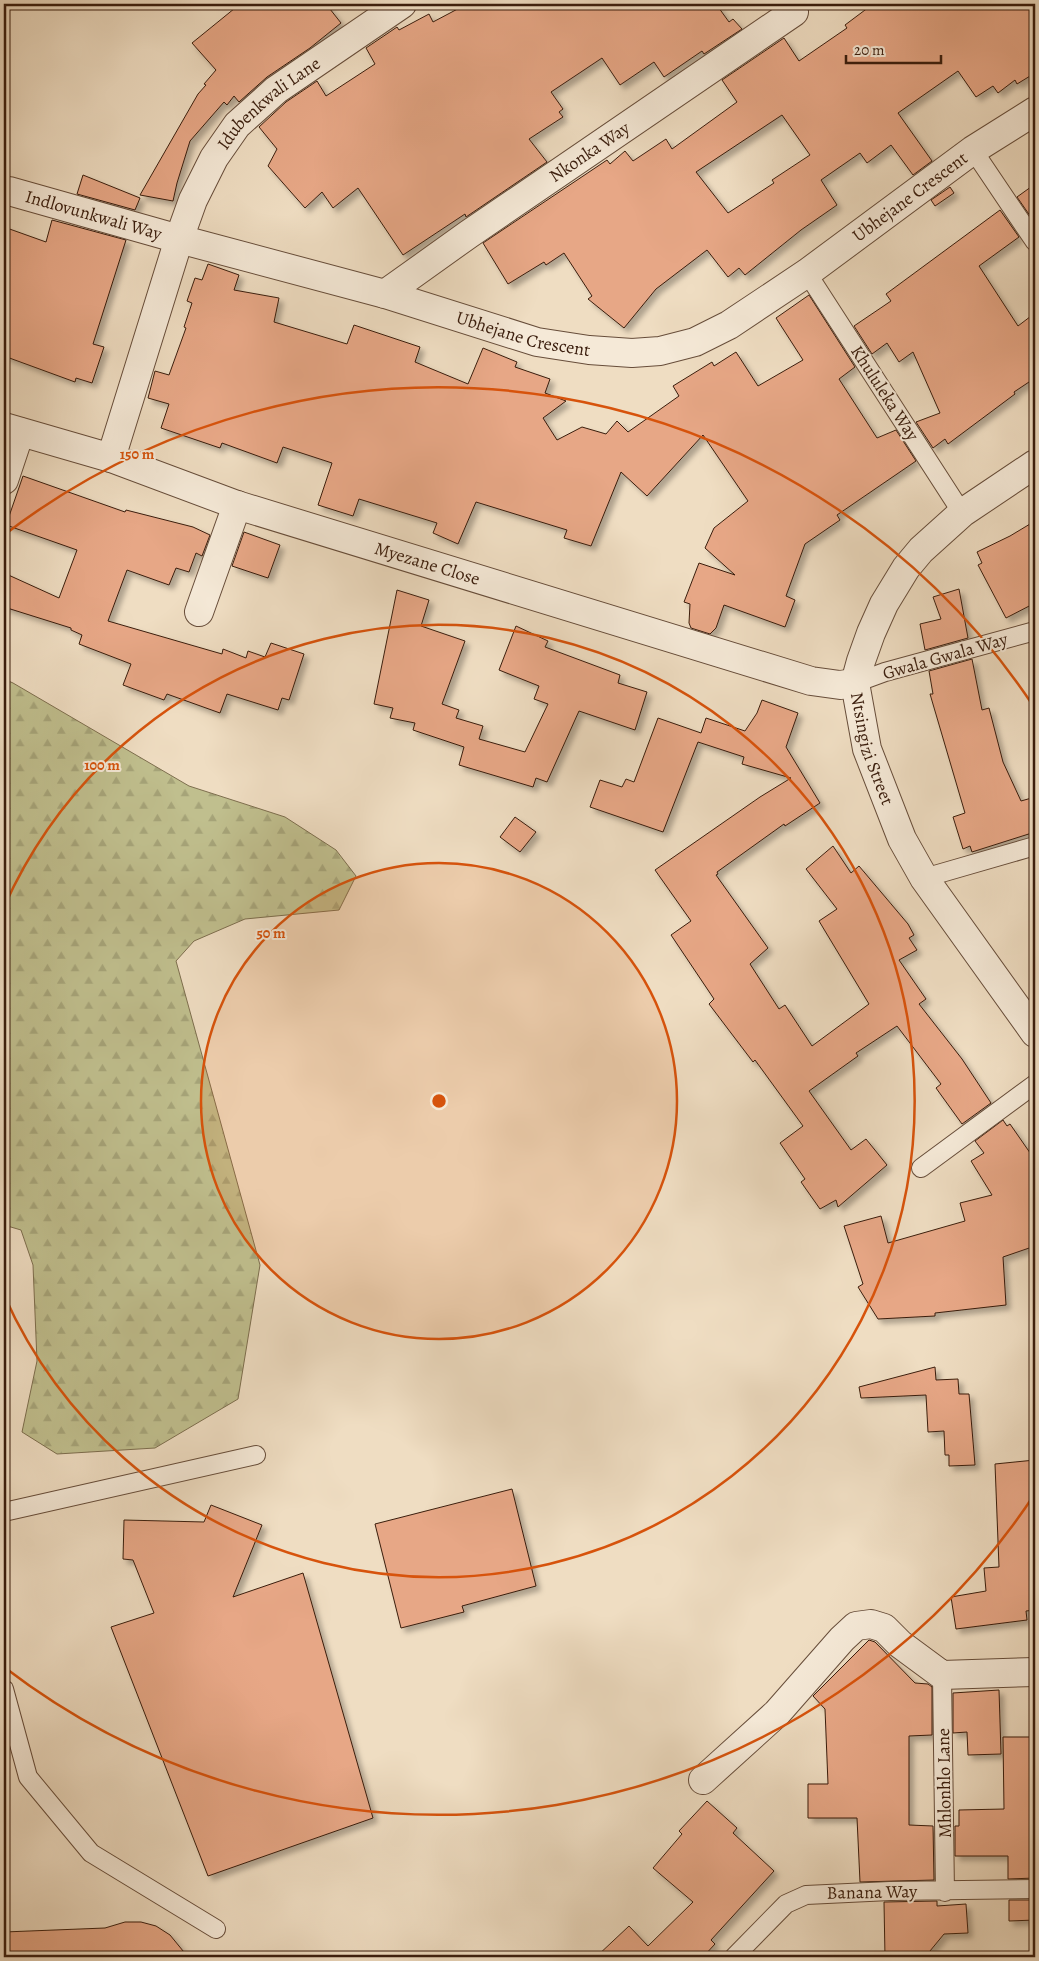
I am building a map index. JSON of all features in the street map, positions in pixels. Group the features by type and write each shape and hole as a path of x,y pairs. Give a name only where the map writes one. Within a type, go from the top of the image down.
{"street":[{"name":"Idubenkwali Lane","path":"179,239 193,200 214,158 237,125 276,90 402,4"},
{"name":"Nkonka Way","path":"385,294 791,8"},
{"name":"Ubhejane Crescent","path":"179,239 385,294 537,342 589,350 632,353 660,351 695,342 729,325 807,273 973,150 1035,111"},
{"name":"Indlovunkwali Way","path":"9,191 179,239"},
{"path":"111,458 179,239"},
{"path":"4,480 12,429"},
{"name":"Myezane Close","path":"12,429 111,458 237,505 811,681 840,685 855,683"},
{"name":"Ntsingizi Street","path":"1035,464 962,513 921,550 906,568 884,604 871,633 855,683 867,749 902,839 924,878 1035,1033"},
{"path":"199,612 237,505"},
{"path":"703,1780 777,1714 842,1639 856,1626 871,1624 884,1628 900,1644 942,1675 1035,1672"}],"lane":[{"path":"973,150 1035,242"},
{"name":"Khululeka Way","path":"807,273 962,513"},
{"name":"Gwala Gwala Way","path":"855,683 885,672 1035,631"},
{"path":"924,878 1035,846"},
{"path":"921,1168 1035,1084"},
{"path":"4,1512 256,1455"},
{"name":"Mhlonhlo Lane","path":"942,1675 945,1892"},
{"path":"4,1688 28,1777 91,1853 216,1929"},
{"name":"Banana Way","path":"734,1957 786,1904 806,1895 890,1891 945,1892 1035,1889"}],"green space":[{"path":"4,679 189,786 285,817 336,850 356,876 339,910 245,919 194,941 176,961 260,1265 238,1399 155,1448 57,1454 22,1432 37,1361 33,1265 21,1230 4,1225"}],"building":[{"path":"240,4 326,4 341,23 310,48 267,77 239,102 234,96 227,105 224,102 190,141 173,201 140,195 198,94 206,85 204,84 216,70 192,43"},
{"path":"467,4 716,4 729,22 733,19 742,29 704,54 702,51 664,77 654,62 620,85 602,58 551,92 563,109 559,112 563,117 529,139 547,162 466,217 465,214 403,255 358,188 333,208 322,192 305,208 268,166 277,149 259,127 286,102 317,81 326,96 375,64 366,48 397,27 399,30 429,14 433,22"},
{"path":"873,4 1035,4 1035,73 1017,84 1015,80 998,93 993,86 976,97 958,71 898,113 932,161 913,175 891,145 867,163 860,153 821,180 837,205 801,230 745,275 739,268 728,277 707,250 656,289 624,328 588,299 592,296 564,253 546,265 544,262 508,284 483,243 607,160 610,164 625,151 633,161 666,139 672,149 737,102 722,80 784,38 799,61 847,28 845,25","holes":["782,115 810,155 772,180 774,183 728,213 696,172"]},
{"path":"83,175 140,198 135,210 77,194"},
{"path":"1035,184 1035,223 1017,197"},
{"path":"950,187 954,193 935,206 931,200"},
{"path":"1000,210 1019,237 979,266 1018,326 1035,313 1035,378 1014,392 1015,394 948,444 945,439 933,448 916,422 940,413 913,352 899,362 887,343 872,354 854,326 891,301 886,294"},
{"path":"52,220 126,240 93,344 104,347 92,383 76,378 75,382 4,356 4,227 46,242"},
{"path":"208,264 239,275 234,290 279,298 274,322 347,344 354,325 420,347 415,362 468,384 483,348 517,362 515,367 550,379 545,393 566,401 543,418 557,440 582,427 606,434 617,421 628,432 679,396 673,386 712,362 714,366 736,352 758,386 803,360 776,318 809,295 855,367 839,379 877,438 896,430 916,461 837,515 840,520 805,544 786,596 795,600 785,627 724,605 716,628 710,634 691,628 689,623 690,604 684,602 699,563 735,575 705,548 714,528 748,501 703,435 647,496 621,472 591,546 564,538 567,530 476,502 458,544 433,533 437,523 359,499 353,516 318,505 332,463 283,447 277,463 222,443 220,448 161,428 169,404 148,398 155,371 169,375 186,328 184,327 192,303 187,301 195,278 202,280"},
{"path":"23,476 125,512 126,510 193,527 210,535 202,556 196,553 189,572 176,568 169,585 127,570 108,621 222,654 223,649 246,658 248,651 265,657 271,643 304,654 289,700 282,698 278,710 227,694 220,713 167,694 164,700 123,685 131,664 79,644 82,635 71,630 71,628 4,607 4,573 59,598 77,550 6,525"},
{"path":"1035,521 1035,603 1006,618 978,565 982,563 977,552"},
{"path":"244,532 280,545 268,578 232,566"},
{"path":"959,589 968,638 925,650 920,624 941,619 933,597"},
{"path":"397,590 429,600 421,626 465,641 442,704 459,710 456,718 483,726 479,739 525,752 548,704 534,699 539,686 499,670 516,626 548,641 545,647 620,675 618,683 647,692 635,730 579,711 547,782 536,778 533,787 459,765 464,747 413,730 415,723 390,718 393,708 374,704"},
{"path":"972,659 982,710 989,708 1003,762 1021,801 1035,797 1035,832 972,852 970,846 963,849 953,817 965,813 930,694 933,694 929,671"},
{"path":"762,700 798,713 786,747 820,803 785,826 784,824 717,872 718,874 716,875 768,948 750,964 779,1009 785,1005 812,1046 869,1004 819,921 837,909 806,869 833,846 851,873 859,866 908,924 914,935 909,938 917,950 899,960 926,999 919,1004 962,1059 991,1103 962,1124 936,1088 941,1084 897,1026 856,1053 858,1056 809,1091 851,1150 866,1139 887,1165 838,1207 836,1200 820,1209 801,1182 805,1179 780,1143 803,1126 755,1060 753,1062 709,1004 714,999 671,935 691,921 655,870 760,797 791,778 742,764 744,757 698,742 663,832 590,807 600,780 622,787 626,779 634,782 658,718 701,733 706,718 745,731 757,713"},
{"path":"515,817 536,832 520,852 500,837"},
{"path":"1003,1120 1007,1126 1010,1124 1035,1160 1035,1246 1003,1257 1006,1305 935,1313 935,1316 878,1319 858,1287 863,1284 844,1226 881,1216 888,1243 965,1221 960,1203 992,1195 971,1161 984,1153 975,1141"},
{"path":"935,1367 936,1380 958,1379 959,1394 969,1394 975,1465 949,1466 949,1455 945,1455 944,1431 928,1432 926,1395 861,1398 859,1387"},
{"path":"1035,1460 1035,1610 1026,1611 1027,1620 956,1629 951,1597 986,1591 984,1568 999,1567 995,1464"},
{"path":"512,1489 536,1586 462,1606 464,1612 401,1628 375,1524"},
{"path":"211,1505 262,1525 233,1597 303,1573 373,1818 208,1876 111,1627 154,1613 133,1560 123,1559 124,1520 204,1522"},
{"path":"869,1640 875,1642 915,1683 928,1684 932,1687 932,1735 909,1736 909,1825 933,1826 934,1880 860,1882 857,1818 808,1818 808,1784 828,1784 825,1709 813,1696"},
{"path":"999,1690 1001,1754 968,1755 967,1732 953,1733 953,1693"},
{"path":"1003,1737 1035,1737 1035,1878 1008,1879 1008,1856 955,1856 955,1826 959,1826 959,1810 1004,1809"},
{"path":"707,1801 737,1828 733,1833 774,1871 711,1940 715,1944 703,1957 596,1957 629,1926 648,1946 693,1902 653,1868 682,1834 679,1831"},
{"path":"1009,1900 1035,1900 1035,1920 1009,1921"},
{"path":"937,1901 937,1906 966,1904 968,1933 944,1934 925,1957 885,1957 884,1902"},
{"path":"125,1922 141,1922 156,1926 170,1935 188,1957 4,1957 4,1932 105,1928"}]}
